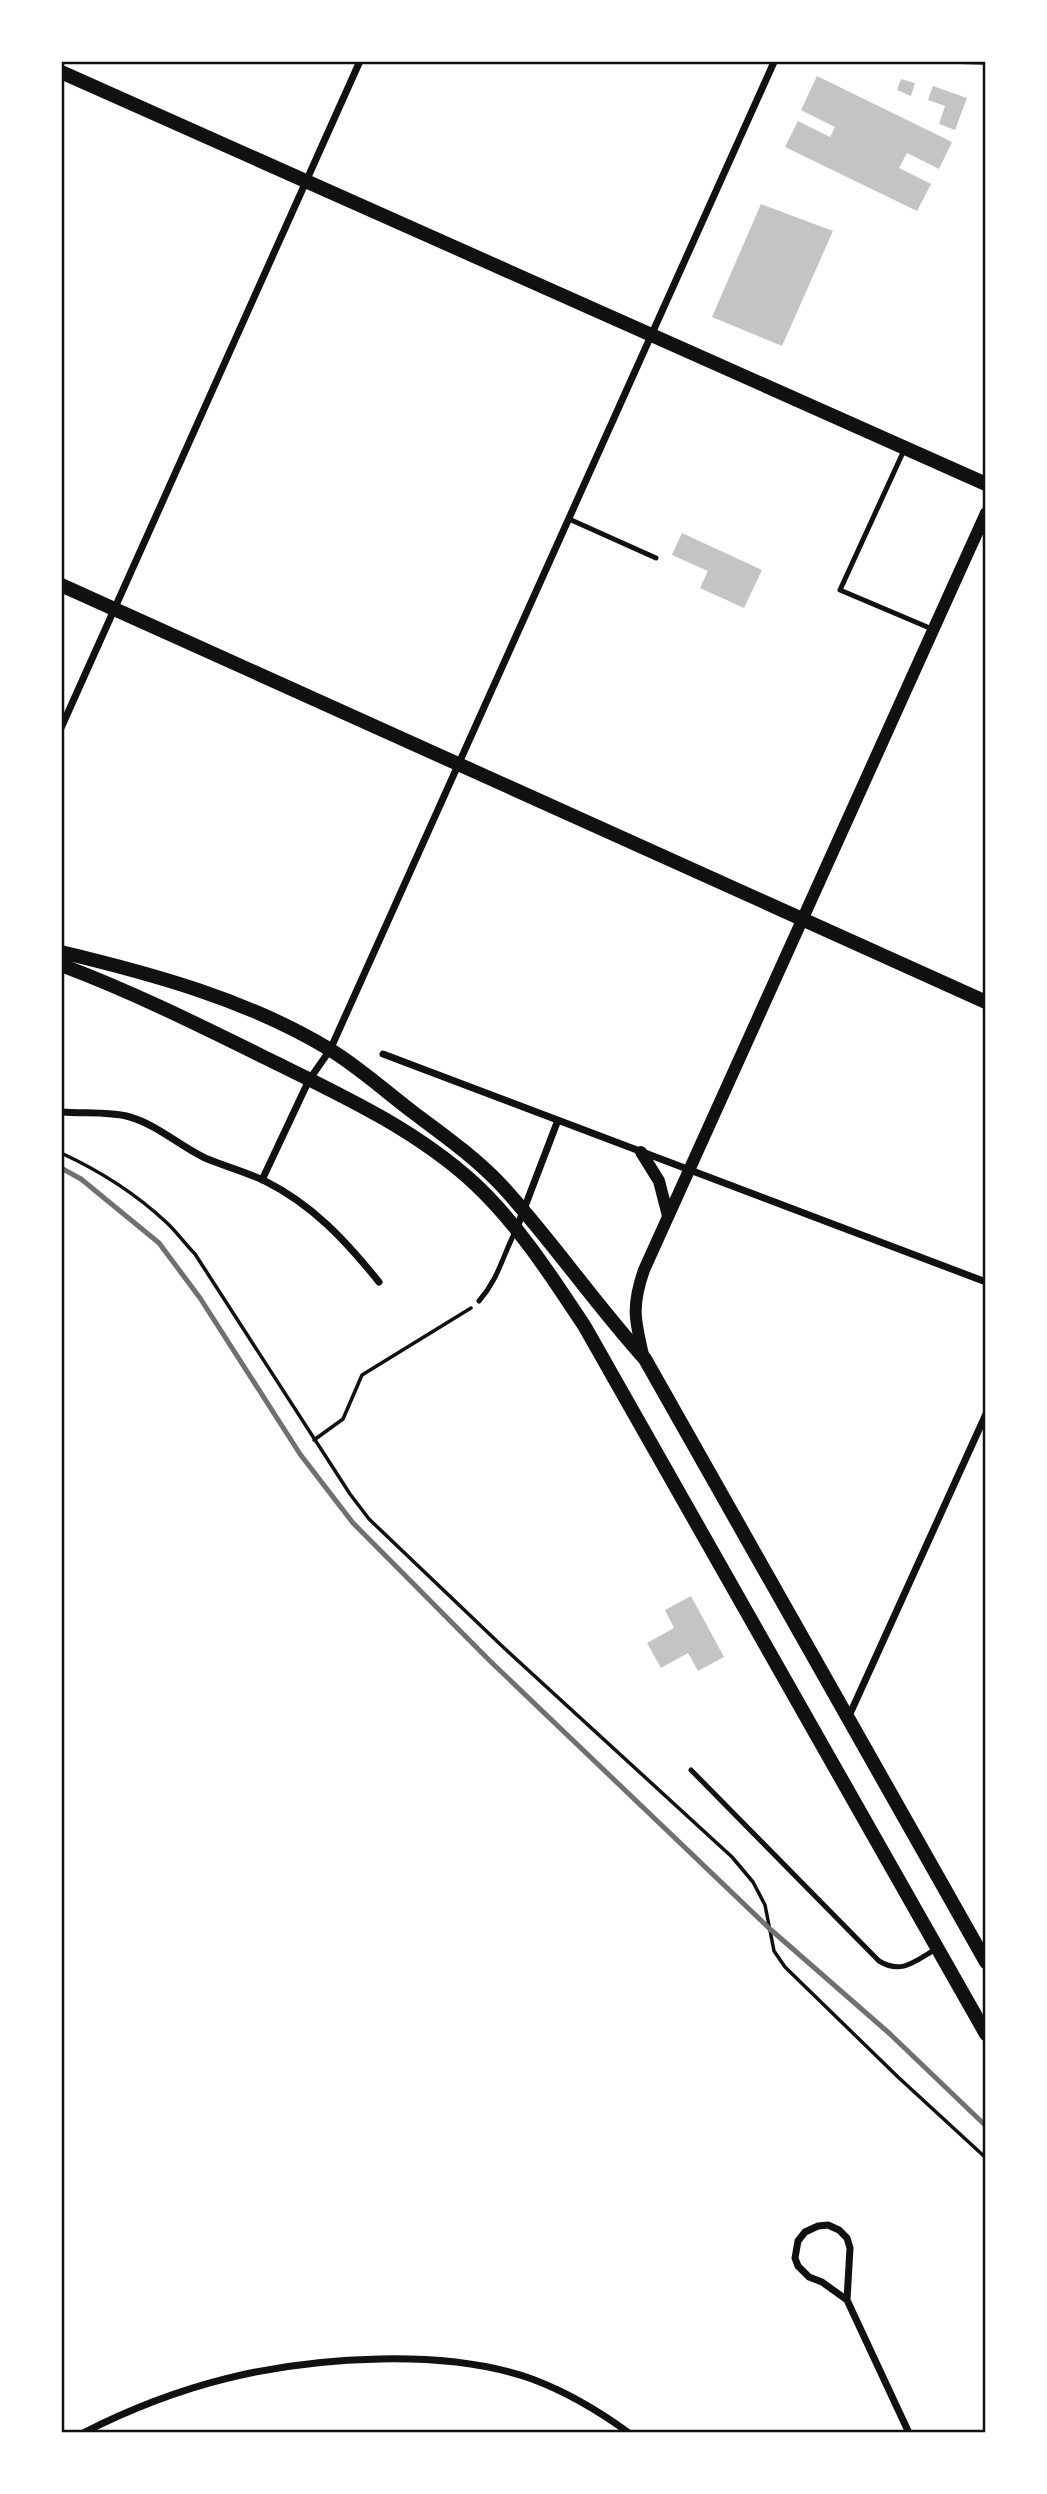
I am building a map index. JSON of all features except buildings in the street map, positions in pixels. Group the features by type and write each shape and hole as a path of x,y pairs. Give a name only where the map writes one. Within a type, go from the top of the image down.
{"main road":[{"path":"61,72 986,484"},
{"path":"61,585 986,1002"},
{"path":"61,952 202,992 245,1008 330,1050 465,1152 524,1211 603,1311 645,1359 986,1962"},
{"path":"61,965 131,993 402,1128 439,1153 477,1185 516,1230 585,1327 986,2034"}],"street":[{"path":"61,728 360,61"},
{"path":"262,1180 309,1080 330,1050 774,62"},
{"path":"645,1359 635,1324 634,1304 644,1270 986,513"},
{"path":"383,1054 986,1282"},
{"path":"61,1112 115,1114 132,1118 197,1154 262,1180 309,1207 333,1228 379,1282"},
{"path":"516,1230 558,1120"},
{"path":"641,1152 659,1181 668,1216"},
{"path":"847,1719 986,1414"},
{"path":"846,2300 850,2248 847,2238 828,2225 805,2232 798,2241 795,2258 798,2266 809,2277 822,2282 846,2300 909,2433"},
{"path":"83,2433 144,2404 190,2387 235,2375 310,2362 395,2358 485,2366 531,2379 568,2394 629,2433"}],"lane":[{"path":"905,448 840,590 933,629"},
{"path":"569,519 656,558"},
{"path":"479,1301 501,1270 505,1251 516,1230"},
{"path":"691,1770 880,1961 892,1968 903,1967 936,1949"}],"path":[{"path":"916,61 986,63"},
{"path":"61,1153 80,1161 120,1187 166,1222 195,1255 349,1494 369,1519 732,1857 753,1882 765,1905 774,1951 785,1968 986,2158"},
{"path":"314,1440 343,1419 362,1375 457,1318 479,1301"}],"railway":[{"path":"61,1168 81,1179 159,1243 200,1298 300,1454 353,1523 489,1660 770,1929 890,2034 986,2126"}]}
